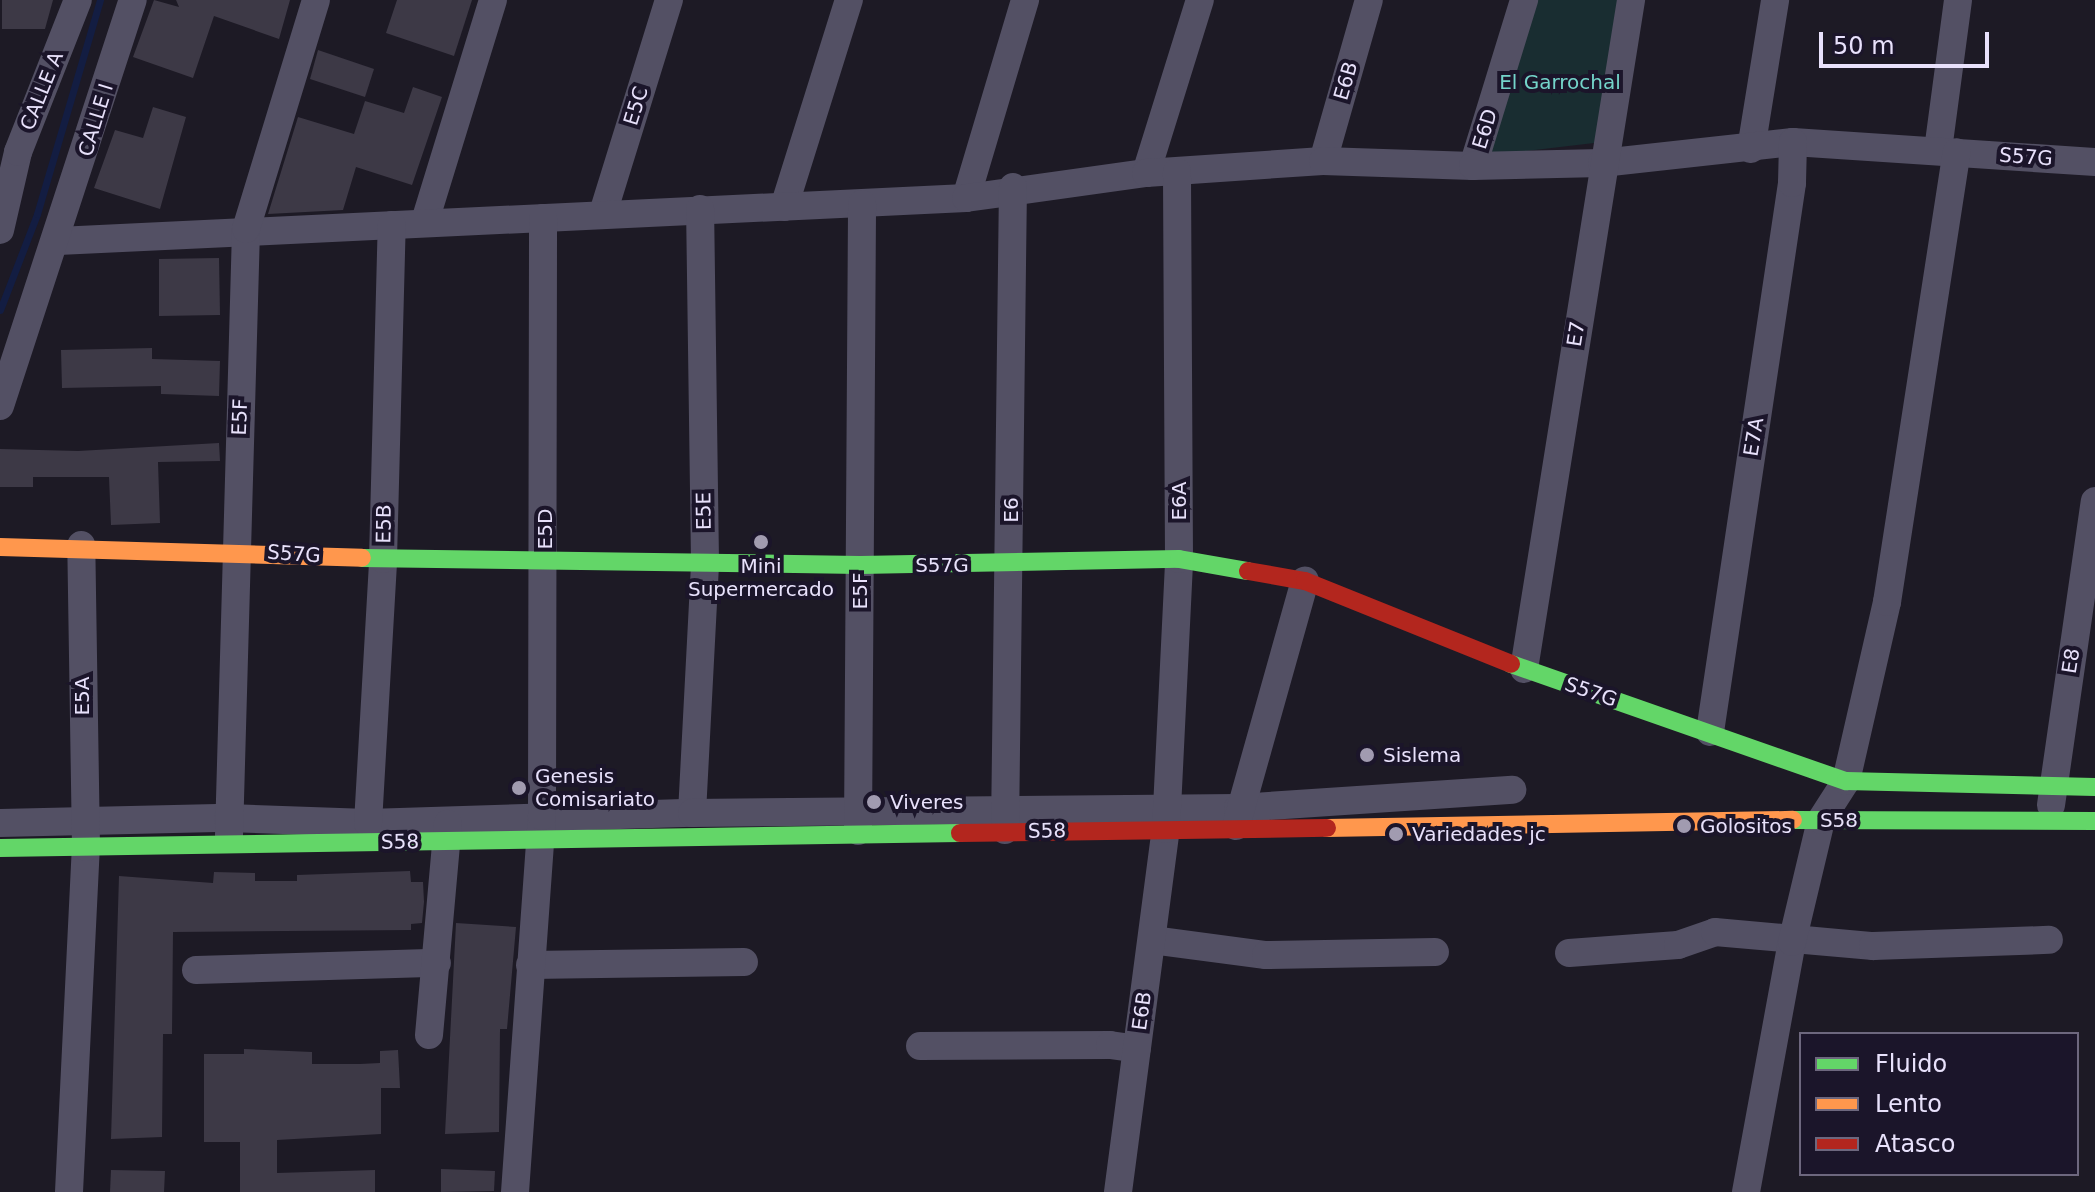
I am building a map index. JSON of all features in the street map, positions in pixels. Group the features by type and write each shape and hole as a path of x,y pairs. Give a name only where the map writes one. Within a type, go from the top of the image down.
{"street":[{"name":"CALLE A","path":"0,230 9,152 78,0"},
{"name":"CALLE I","path":"0,406 58,241 133,0"},
{"name":"E5F","path":"229,831 233,550 246,229 316,0"},
{"path":"425,221 493,0"},
{"name":"E5C","path":"603,213 669,0"},
{"path":"784,207 849,0"},
{"path":"966,198 1025,0"},
{"path":"1146,173 1200,0"},
{"name":"E6B","path":"1323,161 1369,0"},
{"name":"E6D","path":"1473,166 1524,0"},
{"name":"E7","path":"1524,669 1602,163 1631,0"},
{"path":"1751,149 1775,0"},
{"path":"1746,1192 1792,942 1821,820 1846,781 1901,520 1947,151 1958,0"},
{"name":"S57G","path":"58,241 246,229 966,198 1013,187 1146,173 1323,161 1473,166 1602,163 1793,142 2095,162"},
{"name":"E7A","path":"1710,732 1792,183 1793,142"},
{"name":"E6A","path":"1165,819 1179,559 1177,172"},
{"name":"E6","path":"1005,822 1011,565 1013,187"},
{"name":"E5F","path":"858,824 862,204"},
{"name":"E5E","path":"692,813 705,562 700,209"},
{"name":"E5D","path":"515,1192 540,828 546,561 543,218"},
{"name":"E5B","path":"368,823 383,559 392,225"},
{"name":"E8","path":"2050,820 2052,787 2095,501"},
{"name":"S57G","path":"0,547 81,545 383,559 860,565 1011,565 1179,559 1305,581 1524,669 1846,781"},
{"name":"E5A","path":"69,1192 84,833 81,545"},
{"path":"1237,818 1305,581"},
{"name":"S58","path":"1846,781 2095,787"},
{"name":"S58","path":"1237,818 1512,790"},
{"name":"S58","path":"540,828 692,813 858,824"},
{"name":"S58","path":"0,823 84,833 1237,818 2095,821"},
{"name":"E6B","path":"1118,1192 1165,819"},
{"name":"S58","path":"229,831 368,823 448,830"},
{"path":"429,1035 448,830"},
{"name":"S58","path":"0,848 84,833"},
{"path":"1569,953 1678,945 1715,932 1792,942 1873,946 2049,940"},
{"path":"1152,940 1266,955 1435,952"},
{"path":"530,965 744,962"},
{"path":"196,970 437,963"},
{"path":"920,1046 1110,1045 1137,1049"}],"green space":[{"name":"El Garrochal","path":"1524,0 1633,0 1611,141 1476,157"}],"building":[{"path":"2,0 53,0 45,29 2,29"},
{"path":"154,0 179,7 176,0 290,0 279,39 214,16 193,78 133,57"},
{"path":"397,0 472,0 454,56 386,33"},
{"path":"318,50 374,69 365,97 310,79"},
{"path":"413,87 442,97 412,185 356,167 343,210 268,214 298,117 354,134 365,101 404,113"},
{"path":"153,107 186,117 160,209 94,188 115,130 143,138"},
{"path":"219,258 220,315 159,316 159,259"},
{"path":"152,348 152,359 220,361 219,396 161,394 161,386 62,388 61,350"},
{"path":"219,443 220,461 158,462 160,523 111,525 109,477 33,477 33,487 0,487 0,449 78,451"},
{"path":"410,871 411,882 423,882 424,902 422,923 411,924 411,930 173,932 172,1034 163,1034 162,1137 111,1139 119,876 213,883 214,872 255,873 255,881 297,881 297,875"},
{"path":"456,923 516,927 507,1029 500,1029 499,1132 445,1134"},
{"path":"244,1049 312,1052 312,1064 380,1063 380,1051 398,1050 400,1088 381,1088 381,1134 277,1140 277,1173 375,1170 375,1192 240,1192 240,1142 204,1142 204,1054 244,1054"},
{"path":"441,1169 495,1171 494,1191 441,1192"},
{"path":"111,1170 165,1171 164,1192 110,1192"}],"waterway":[{"path":"0,310 37,214 100,0"}],"traffic: fast":[{"path":"362,558 860,565 1179,559 1248,571"},
{"path":"1511,664 1846,781 2095,787"},
{"path":"1793,820 2095,821"},
{"path":"0,848 960,833"}],"traffic: slow":[{"path":"0,547 362,558"},
{"path":"1327,828 1793,820"}],"traffic: jam":[{"path":"1248,571 1305,581 1511,664"},
{"path":"960,833 1327,828"}],"place":[{"name":"Mini Supermercado","path":"761,542"},
{"name":"Sislema","path":"1367,755"},
{"name":"Genesis Comisariato","path":"519,788"},
{"name":"Viveres","path":"874,802"},
{"name":"Golositos","path":"1684,826"},
{"name":"Variedades jc","path":"1396,834"}]}
